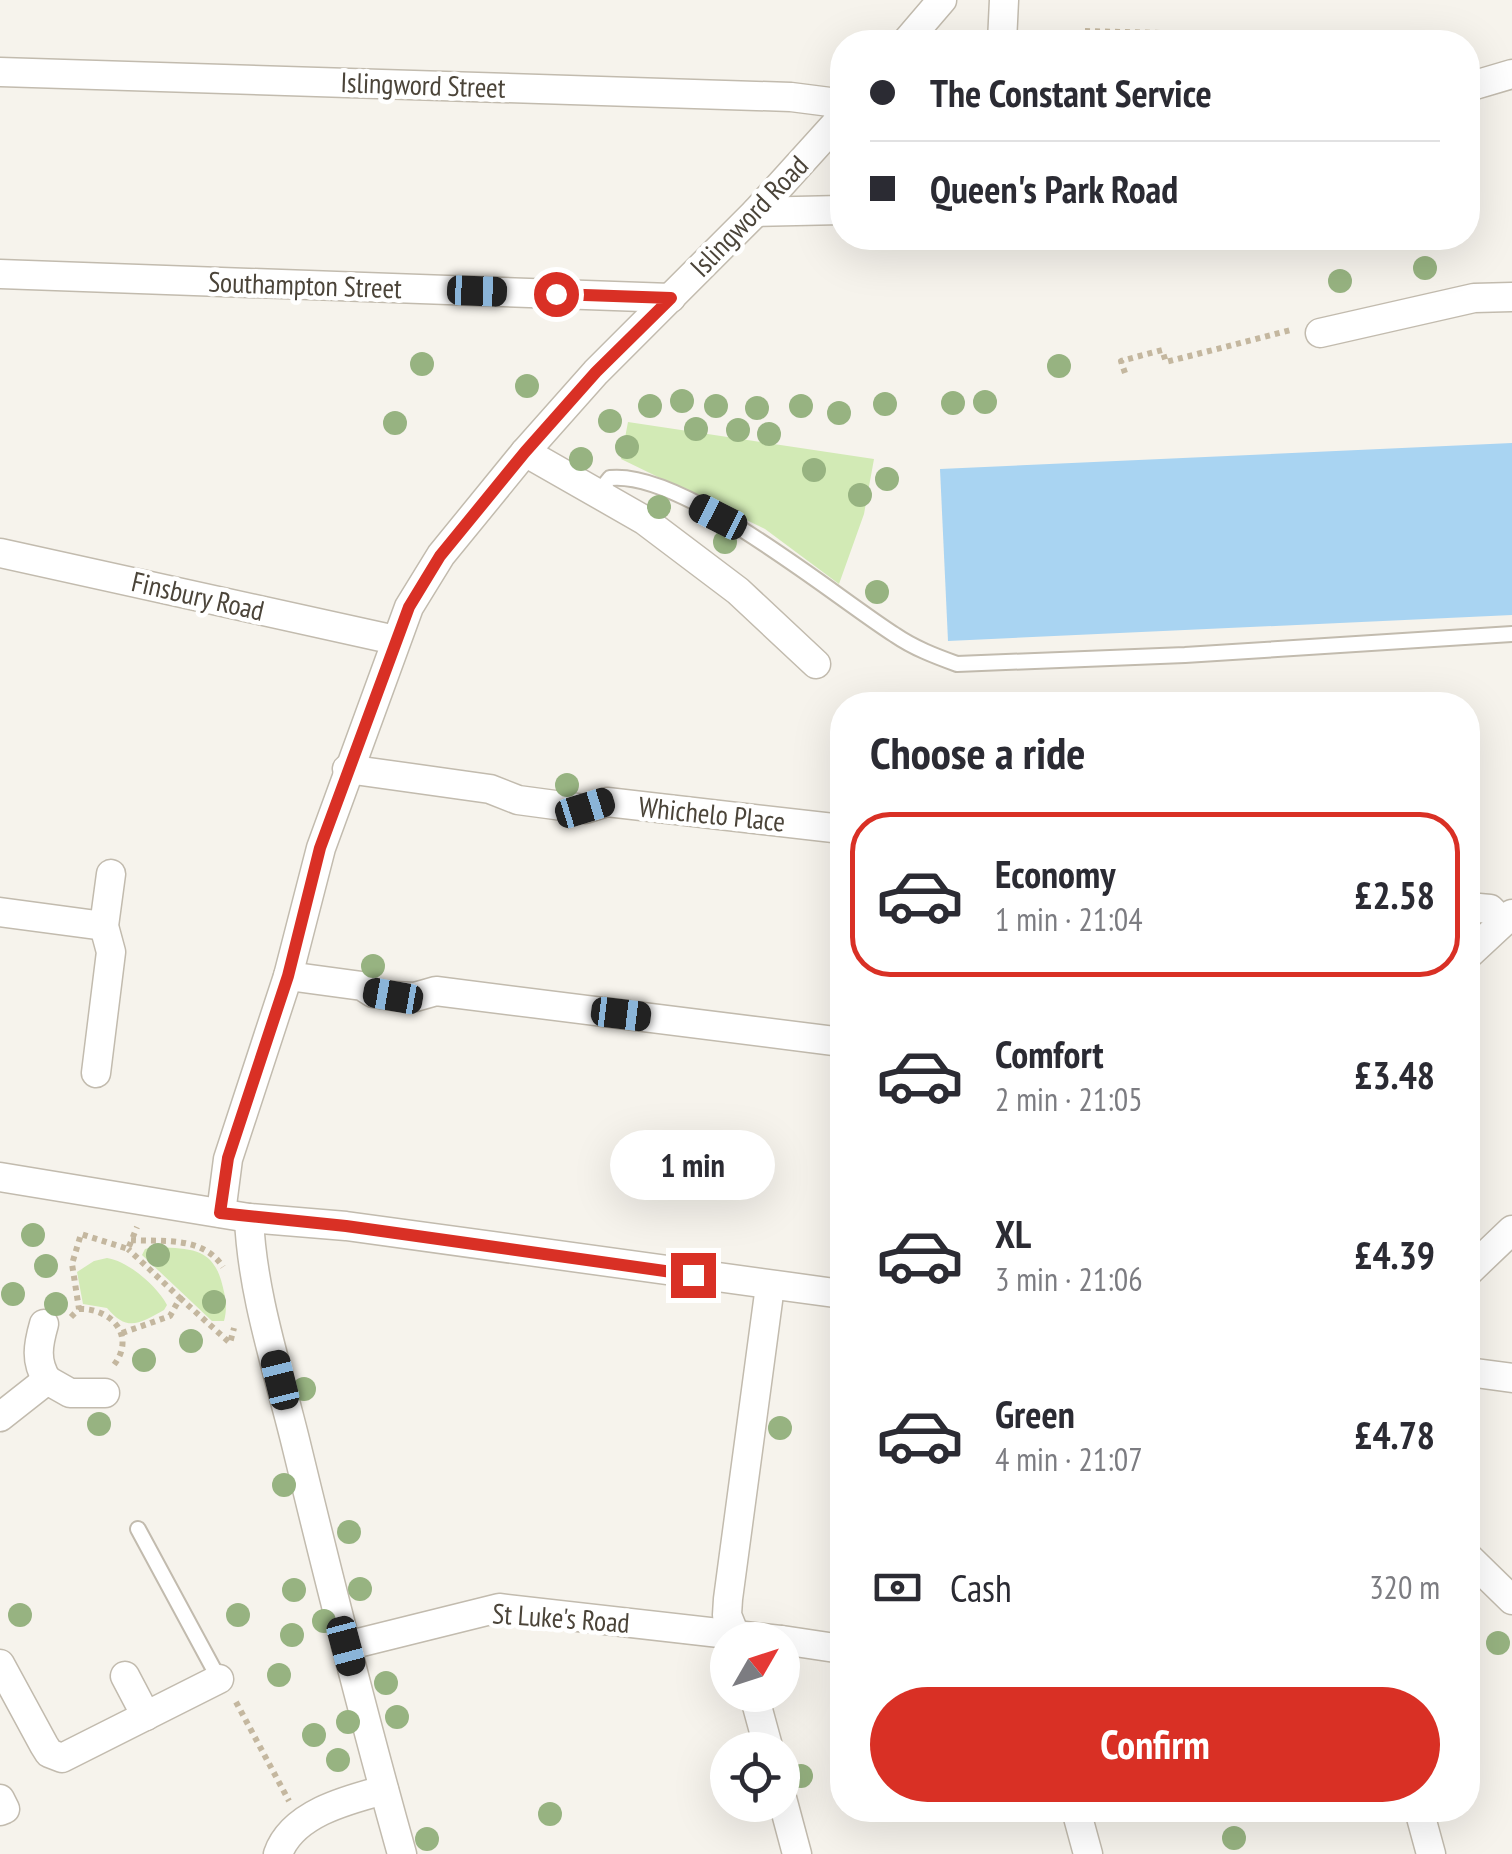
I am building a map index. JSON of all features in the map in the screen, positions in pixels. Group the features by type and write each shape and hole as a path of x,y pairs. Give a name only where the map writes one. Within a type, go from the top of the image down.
{"street":[{"path":"916,30 942,0"},
{"path":"1003,30 1004,0"},
{"name":"Islingword Street","path":"0,72 791,97 830,102"},
{"path":"1480,83 1512,74"},
{"name":"Islingword Road","path":"402,1854 346,1646 250,1244 235,1215 228,1158 288,976 320,848 409,607 440,556 525,452 596,372 756,212 830,129"},
{"path":"756,212 830,210"},
{"name":"Southampton Street","path":"0,274 671,298"},
{"path":"1320,332 1474,298 1512,297"},
{"path":"525,452 644,520 738,591 816,664"},
{"name":"Finsbury Road","path":"0,553 395,640"},
{"name":"Whichelo Place","path":"347,770 490,789 518,800 585,808 606,802 830,827"},
{"path":"96,1074 111,952 104,926 111,874"},
{"path":"1480,908 1490,908 1508,918 1480,944"},
{"path":"0,912 104,926"},
{"path":"288,976 362,986 373,993 393,996 415,998 436,991 830,1040"},
{"path":"0,1177 235,1215 346,1226 830,1293"},
{"path":"1480,1261 1512,1230"},
{"path":"730,1622 728,1599 770,1286"},
{"path":"44,1324 38,1354 40,1368 48,1380 70,1393 105,1393"},
{"path":"1480,1374 1512,1378"},
{"path":"0,1417 48,1380"},
{"path":"1480,1569 1512,1600"},
{"name":"St Luke's Road","path":"346,1646 500,1608 710,1634"},
{"name":"St Luke's Road","path":"800,1642 830,1646"},
{"path":"0,1664 44,1745 56,1757 69,1756 220,1679"},
{"path":"125,1676 146,1716"},
{"path":"278,1854 288,1834 300,1823 384,1790"},
{"path":"0,1799 5,1809 0,1811"},
{"path":"789,1822 798,1854"},
{"path":"1079,1822 1088,1854"},
{"path":"1422,1822 1431,1854"}],"lane":[{"path":"598,493 610,478 625,476 648,481 754,536 896,636 957,664 1204,654 1512,634"},
{"path":"138,1529 220,1679"}],"path":[{"path":"1125,373 1121,361 1162,350 1166,362 1317,323 1320,332"},
{"path":"128,1250 143,1200"},
{"path":"79,1309 72,1264 81,1234 128,1250 230,1344 236,1317"},
{"path":"132,1240 198,1244 215,1256 226,1273"},
{"path":"122,1333 170,1316 180,1298"},
{"path":"44,1324 61,1327 79,1309"},
{"path":"79,1309 105,1314 122,1333 122,1354 104,1373 105,1393"},
{"path":"220,1679 228,1675 237,1693 233,1696 300,1823"}],"green space":[{"path":"628,422 874,459 864,514 839,584 765,529 621,459"},
{"path":"145,1249 196,1252 211,1261 224,1290 224,1321 212,1321 142,1255"},
{"path":"107,1258 133,1269 149,1283 167,1305 164,1310 140,1322 127,1323 107,1308 83,1304 77,1272"}],"water":[{"path":"1512,443 1512,615 948,641 940,469"}],"route":[{"path":"556,294 671,298 596,372 525,452 440,556 409,607 320,848 288,976 228,1158 220,1213 346,1226 693,1275"}]}
